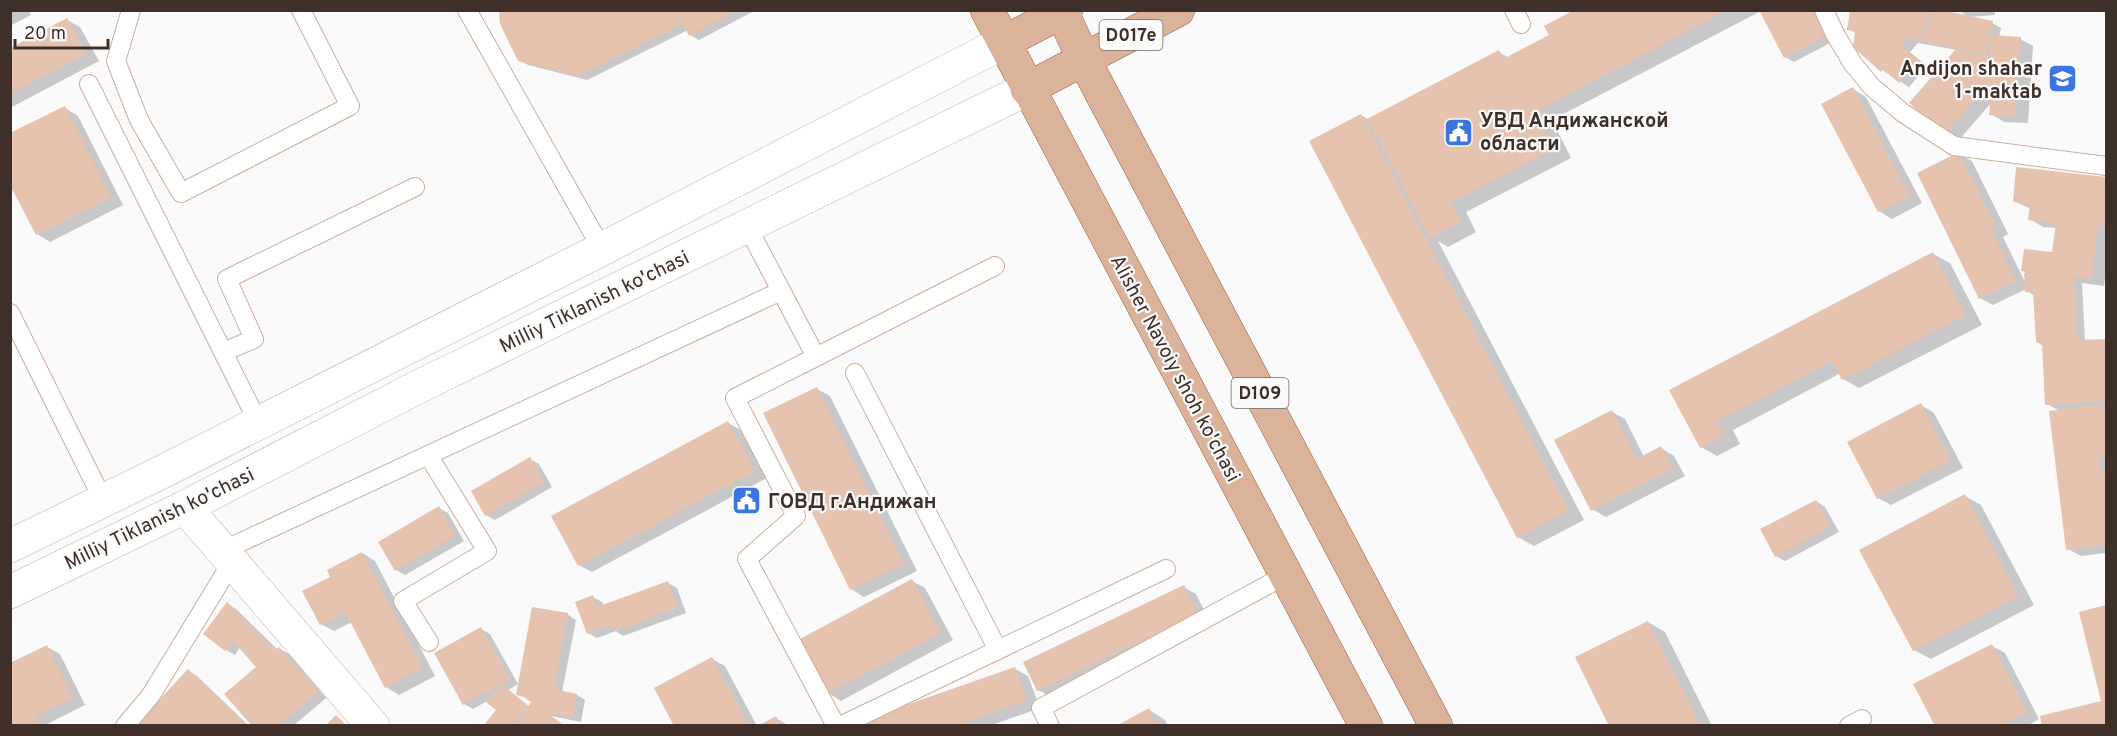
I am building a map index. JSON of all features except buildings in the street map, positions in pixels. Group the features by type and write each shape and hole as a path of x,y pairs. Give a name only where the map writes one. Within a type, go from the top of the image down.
{"main road":[{"name":"Alisher Navoiy shoh ko'chasi","path":"987,10 1366,726"},
{"name":"Milliy Tiklanish ko'chasi","path":"10,592 185,507 420,386 1027,89 1178,10"},
{"name":"Milliy Tiklanish ko'chasi","path":"10,546 729,185 1063,11"},
{"name":"D017e","path":"1063,11 1084,60"},
{"name":"D109","path":"1084,60 1436,726"},
{"path":"729,185 747,226"},
{"path":"602,249 623,287"},
{"path":"400,350 420,386"},
{"path":"185,507 373,726"}],"lane":[{"path":"131,10 116,61 140,120 181,193 350,106 301,10"},
{"path":"466,10 602,249"},
{"path":"1824,10 1853,64 1872,87 1903,113 1954,146 2106,166"},
{"path":"89,84 258,422"},
{"path":"223,352 254,339 227,279 415,187"},
{"path":"747,226 816,357"},
{"path":"995,266 735,398 796,516 747,559 838,726 1166,569"},
{"path":"125,726 151,694 227,557 428,455 781,291"},
{"path":"10,313 103,500"},
{"path":"855,373 998,650"},
{"path":"428,455 487,551 403,601 429,642"},
{"path":"1050,726 1041,708 1286,575"}],"place":[{"name":"Andijon shahar 1-maktab","path":"2063,79"},
{"name":"УВД Андижанской области","path":"1459,132"},
{"name":"ГОВД г.Андижан","path":"747,501"}]}
